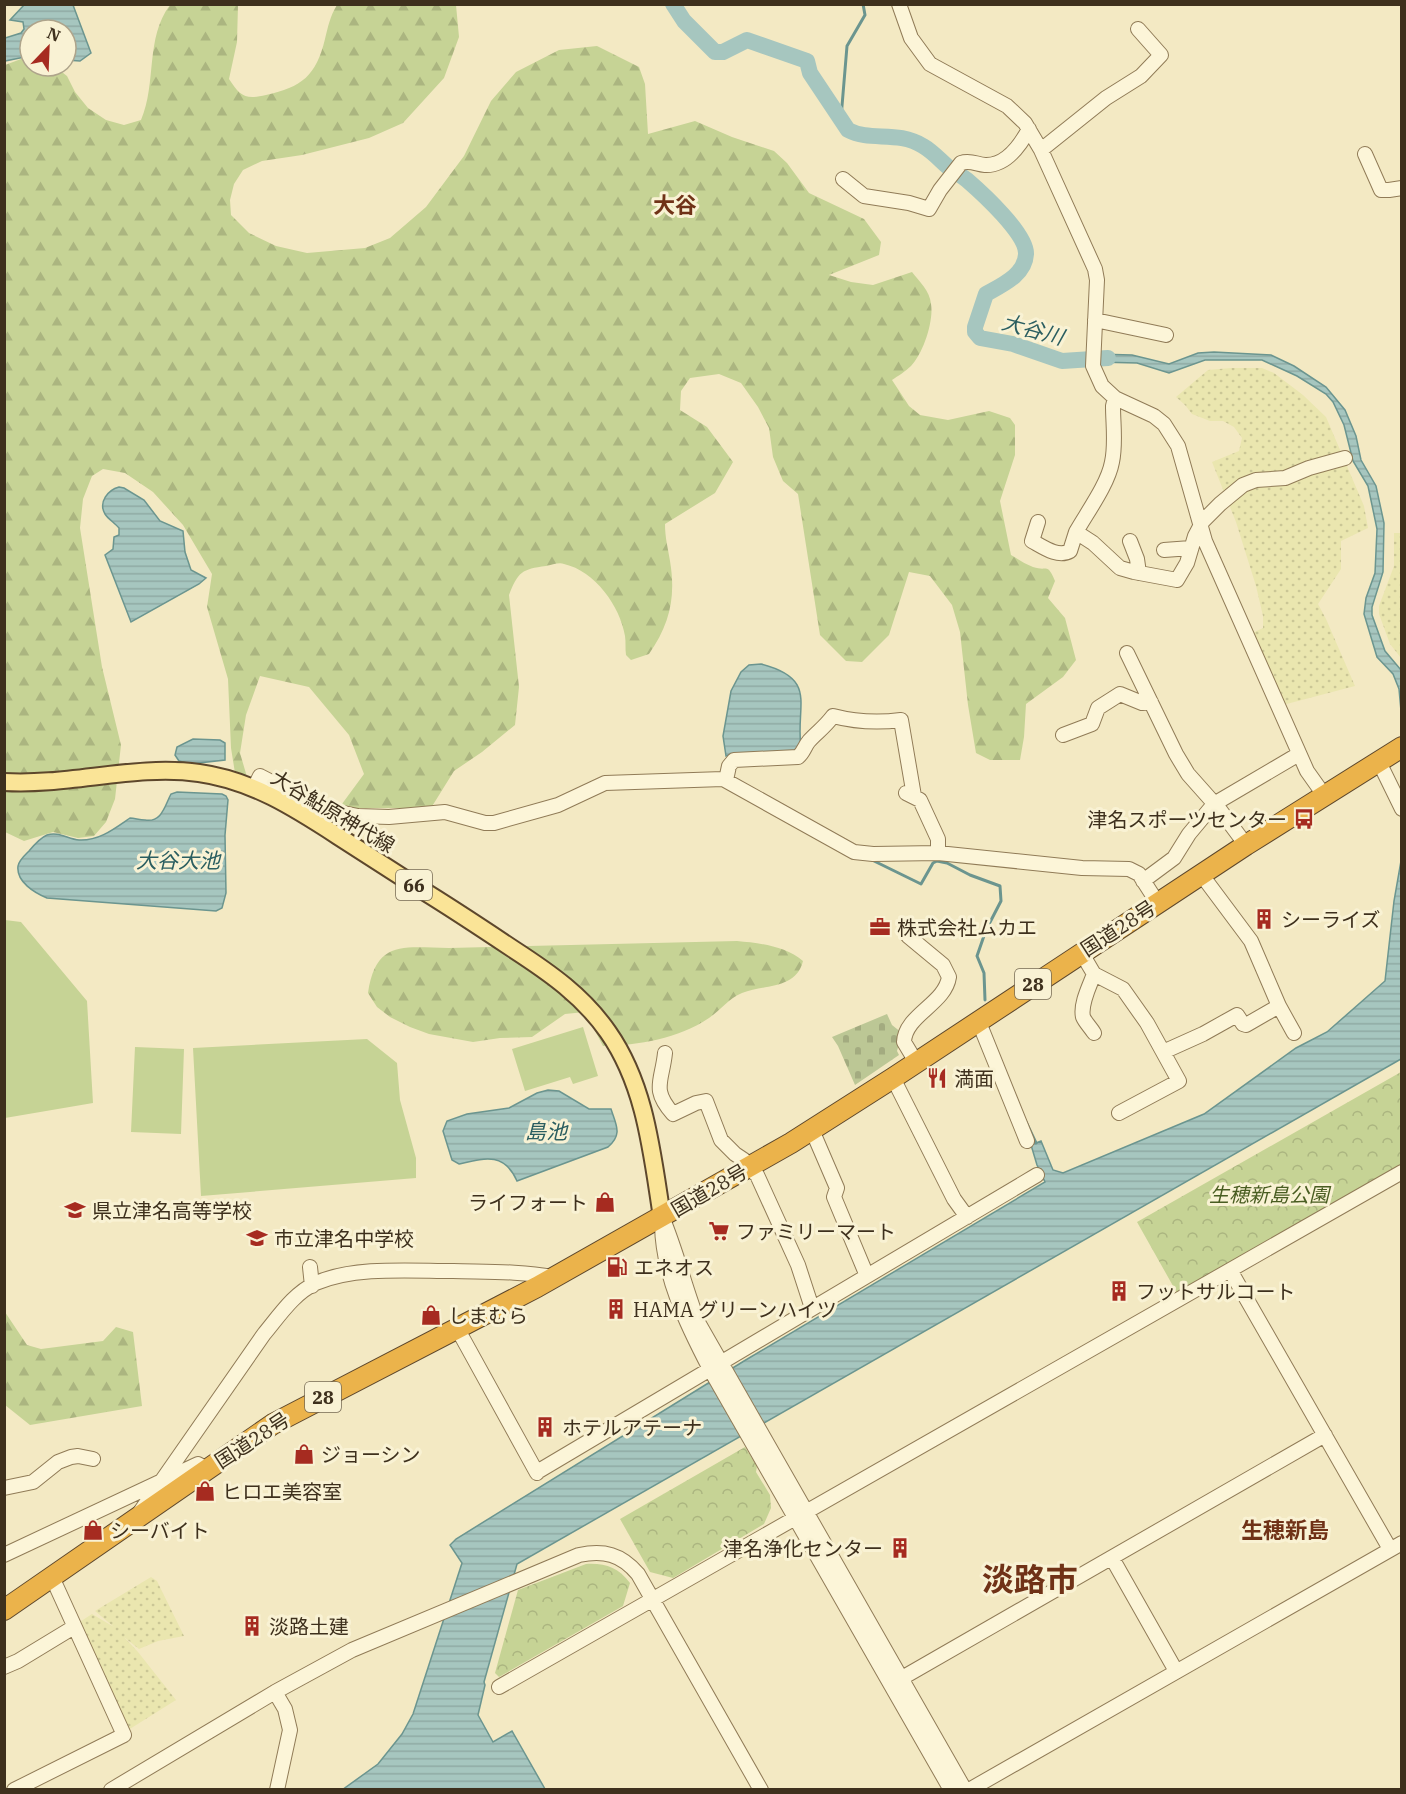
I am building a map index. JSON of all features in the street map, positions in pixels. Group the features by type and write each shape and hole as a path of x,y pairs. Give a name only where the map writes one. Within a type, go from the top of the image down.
{"highway":[{"name":"国道28号","path":"4,1610 207,1469 291,1414 553,1277 812,1130 894,1078 1157,902 1401,747"}],"main road":[{"name":"大谷鮎原神代線","path":"4,782 49,783 169,771 214,776 254,788 301,812 499,939 575,992 591,1009 622,1054 638,1094 647,1125 662,1217"}],"street":[{"path":"899,4 911,38 930,64 1007,106 1021,118 1041,150 1095,269 1097,280 1093,366 1102,386 1115,398 1154,416 1172,435 1178,446 1205,541 1217,570 1307,771 1324,795"},
{"path":"1041,150 1106,98 1141,76 1161,55 1138,29"},
{"path":"843,179 864,196 909,203 929,209 961,163 966,161 991,164 1013,153 1029,129"},
{"path":"1365,154 1381,190 1401,188"},
{"path":"1095,320 1166,334"},
{"path":"1038,522 1032,541 1057,553 1063,554 1070,551 1076,532 1104,486 1109,473 1114,444 1113,406 1115,398"},
{"path":"1076,532 1093,543 1120,568 1177,580 1187,563 1201,525 1220,504 1243,485 1256,480 1285,478 1309,468 1345,459"},
{"path":"1130,541 1137,559 1139,573"},
{"path":"1164,550 1191,548"},
{"path":"1127,653 1188,774 1246,845"},
{"path":"1063,735 1092,724 1098,708 1120,694 1142,702 1151,702"},
{"path":"726,780 729,766 734,760 798,757 803,753 807,742 824,729 833,716 859,722 901,720 909,794 920,800 938,839 938,853"},
{"path":"1143,881 1174,858 1189,834 1214,804 1299,754"},
{"path":"1380,762 1401,809"},
{"path":"254,788 260,776 324,809 335,812 357,816 389,817 445,812 485,823 502,821 558,805 605,783 718,778 726,780 854,852 938,853 1082,868 1129,869 1139,874 1157,902"},
{"path":"1201,874 1251,941 1293,1033"},
{"path":"908,936 943,965 949,977 944,990 906,1032 904,1042 916,1062"},
{"path":"1081,952 1094,974 1123,988 1147,1023 1179,1081 1119,1113"},
{"path":"1094,974 1085,999 1083,1013 1083,1017 1094,1033"},
{"path":"1163,1052 1237,1015 1246,1025 1279,1006"},
{"path":"978,1020 1027,1141"},
{"path":"665,1053 658,1091 664,1103 673,1114 696,1103 706,1101 721,1140 744,1160 748,1168 756,1175 798,1265 812,1308"},
{"path":"894,1078 954,1199 967,1217"},
{"path":"812,1130 837,1188 834,1197 867,1276"},
{"path":"499,1687 1401,1172"},
{"path":"457,1328 537,1473 1037,1176"},
{"path":"662,1217 663,1246 690,1329 716,1368 896,1681 951,1790"},
{"path":"310,1267 312,1286"},
{"path":"896,1681 967,1790 1396,1546 1325,1435 1230,1270"},
{"path":"135,1519 264,1334 283,1311 312,1286 334,1277 362,1273 415,1271 520,1271 553,1277"},
{"path":"896,1681 1325,1435"},
{"path":"4,1488 33,1482 58,1462 71,1457 93,1459"},
{"path":"4,1555 198,1464 207,1469"},
{"path":"111,1790 275,1692 352,1650 579,1555 594,1552 618,1556 630,1564 638,1574 760,1789"},
{"path":"1112,1558 1176,1671"},
{"path":"14,1790 124,1735 52,1577"},
{"path":"4,1667 74,1627"},
{"path":"275,1692 288,1718 290,1730 277,1790"},
{"path":"272,1790 278,1764 287,1747"}],"shaded area":[{"path":"1262,368 1274,373 1303,395 1326,417 1364,506 1368,528 1341,541 1341,569 1318,604 1355,686 1279,706 1248,635 1263,628 1263,616 1236,522 1212,462 1239,451 1242,438 1234,427 1223,421 1210,421 1192,414 1176,397 1208,370"},
{"path":"1394,533 1401,533 1401,658 1390,644 1379,614 1379,606 1394,566"},
{"path":"151,1577 157,1581 184,1636 158,1641 139,1649 124,1637 176,1700 125,1732 75,1625 92,1614 114,1627 95,1611"}],"green space":[{"path":"170,5 238,5 237,42 229,79 240,93 253,97 279,92 306,78 317,62 337,5 456,5 459,37 444,78 403,123 369,138 302,155 262,161 243,170 234,184 230,200 231,215 249,233 276,246 307,253 365,248 390,238 426,207 464,156 491,101 516,72 559,50 597,46 639,67 645,84 648,134 695,121 732,137 774,151 787,163 809,193 864,219 881,242 879,255 829,275 851,282 873,285 912,272 926,291 930,299 931,319 923,346 911,366 892,380 909,406 920,415 948,420 989,411 1010,418 1015,425 1015,455 1000,501 1011,555 1030,566 1050,572 1055,581 1048,598 1065,618 1076,660 1063,677 1026,704 1020,760 990,760 976,753 960,632 952,605 930,576 909,572 889,635 862,662 846,661 820,635 798,494 783,481 773,457 769,428 758,407 741,383 719,374 690,378 681,391 680,410 707,427 733,462 715,493 665,524 672,574 672,598 662,632 649,654 631,660 626,655 625,636 618,613 604,591 586,574 560,563 526,570 515,581 509,595 519,687 515,725 454,771 431,808 339,808 364,774 349,735 309,687 260,676 246,715 240,753 247,777 235,773 231,748 228,679 207,607 212,574 183,525 153,492 125,473 103,469 92,476 83,499 80,528 102,667 121,745 115,799 106,822 94,836 78,838 53,832 24,841 5,832 5,65 18,60 18,78 68,78 75,92 88,108 106,120 124,125 141,120 149,91 154,46 162,18"},
{"path":"5,920 21,922 87,1001 93,1103 5,1118"},
{"path":"737,941 763,944 780,949 803,961 794,977 778,984 742,993 697,1025 671,1036 630,1044 603,1046 585,1012 565,1014 532,1037 473,1042 429,1034 390,1017 377,1007 368,993 372,975 378,963 395,950 407,948"},
{"path":"887,1014 892,1025 902,1033 897,1051 899,1055 855,1085 832,1037"},
{"path":"583,1027 598,1076 573,1084 570,1077 525,1091 512,1049"},
{"path":"367,1039 397,1063 400,1100 416,1158 416,1178 201,1196 193,1048"},
{"path":"135,1047 184,1049 181,1134 131,1132"},
{"name":"生穂新島公園","path":"1401,1072 1401,1166 1177,1293 1137,1222"},
{"path":"5,1312 27,1345 41,1349 103,1341 116,1327 133,1332 142,1406 30,1425 5,1405"},
{"path":"745,1447 757,1466 756,1472 770,1495 771,1508 764,1524 673,1578 650,1572 620,1519"},
{"path":"586,1564 611,1567 621,1573 630,1583 623,1606 499,1677 495,1673 518,1590"}],"water":[{"path":"24,5 73,5 78,18 18,18 18,21 10,20"},
{"path":"78,18 91,53 78,61"},
{"path":"18,34 18,58 5,61 5,38"},
{"name":"大谷川","path":"1198,353 1271,355 1294,366 1326,387 1345,410 1356,436 1361,460 1376,486 1384,523 1383,572 1372,607 1372,615 1385,651 1401,670 1401,711 1399,689 1393,674 1377,657 1364,614 1366,598 1375,573 1377,529 1368,486 1353,461 1344,425 1333,402 1326,394 1297,376 1262,360 1205,360 1169,373 1137,363 1097,362 1096,354 1132,355 1169,364"},
{"path":"119,487 144,500 160,521 183,531 185,552 191,570 206,578 131,622 105,555 113,549 114,537 119,535 119,528 105,514 103,501 111,491"},
{"path":"761,664 791,677 798,686 801,696 801,748 792,753 787,751 726,756 723,736 731,691 741,672 749,665"},
{"path":"193,739 220,740 225,743 225,760 190,764 179,761 175,755 177,747"},
{"name":"大谷大池","path":"177,792 222,794 228,800 225,835 226,893 222,908 216,911 47,898 32,890 20,877 18,866 22,858 44,836 55,834 79,840 93,839 106,834 130,818 155,819 162,812 171,794"},
{"path":"1401,861 1401,1059 517,1564 484,1682 478,1715 493,1742 512,1731 545,1789 342,1790 378,1764 402,1734 413,1714 462,1563 450,1545 456,1539 744,1361 1045,1182 1031,1145 1041,1141 1053,1170 1063,1173 1204,1114 1296,1048 1327,1032 1385,981"},
{"name":"島池","path":"548,1090 559,1091 589,1109 611,1109 617,1129 613,1142 608,1147 517,1181 512,1172 500,1161 485,1159 459,1164 452,1160 443,1131 447,1121 467,1114 509,1108 537,1093"}],"waterway":[{"name":"大谷川","path":"673,4 684,21 715,52 723,52 747,40 807,61 810,73 848,130 866,135 904,138 923,146 967,180 1002,214 1012,225 1024,246 1025,261 1017,274 986,294 975,327 975,332 980,338 1013,344 1062,361 1108,358"},
{"path":"841,118 847,46 865,15 863,4"},
{"path":"872,860 921,884 933,863 937,861 947,863 970,875 1000,886 1001,901 986,930 977,956 984,973 985,1000"},
{"path":"1026,1122 1036,1143"}],"place":[{"name":"津名スポーツセンター","path":"1304,819"},
{"name":"シーライズ","path":"1264,919"},
{"name":"株式会社ムカエ","path":"880,927"},
{"name":"満面","path":"937,1078"},
{"name":"ライフォート","path":"605,1202"},
{"name":"県立津名高等学校","path":"75,1210"},
{"name":"ファミリーマート","path":"719,1231"},
{"name":"市立津名中学校","path":"257,1238"},
{"name":"エネオス","path":"617,1267"},
{"name":"フットサルコート","path":"1119,1291"},
{"name":"HAMA グリーンハイツ","path":"616,1309"},
{"name":"しまむら","path":"431,1315"},
{"name":"ホテルアテーナ","path":"545,1427"},
{"name":"ジョーシン","path":"304,1454"},
{"name":"ヒロエ美容室","path":"205,1491"},
{"name":"シーバイト","path":"93,1530"},
{"name":"津名浄化センター","path":"900,1548"},
{"name":"淡路土建","path":"252,1626"}],"district":[{"name":"大谷","path":"675,204"},
{"name":"生穂新島","path":"1285,1529"},
{"name":"淡路市","path":"1030,1579"}]}
